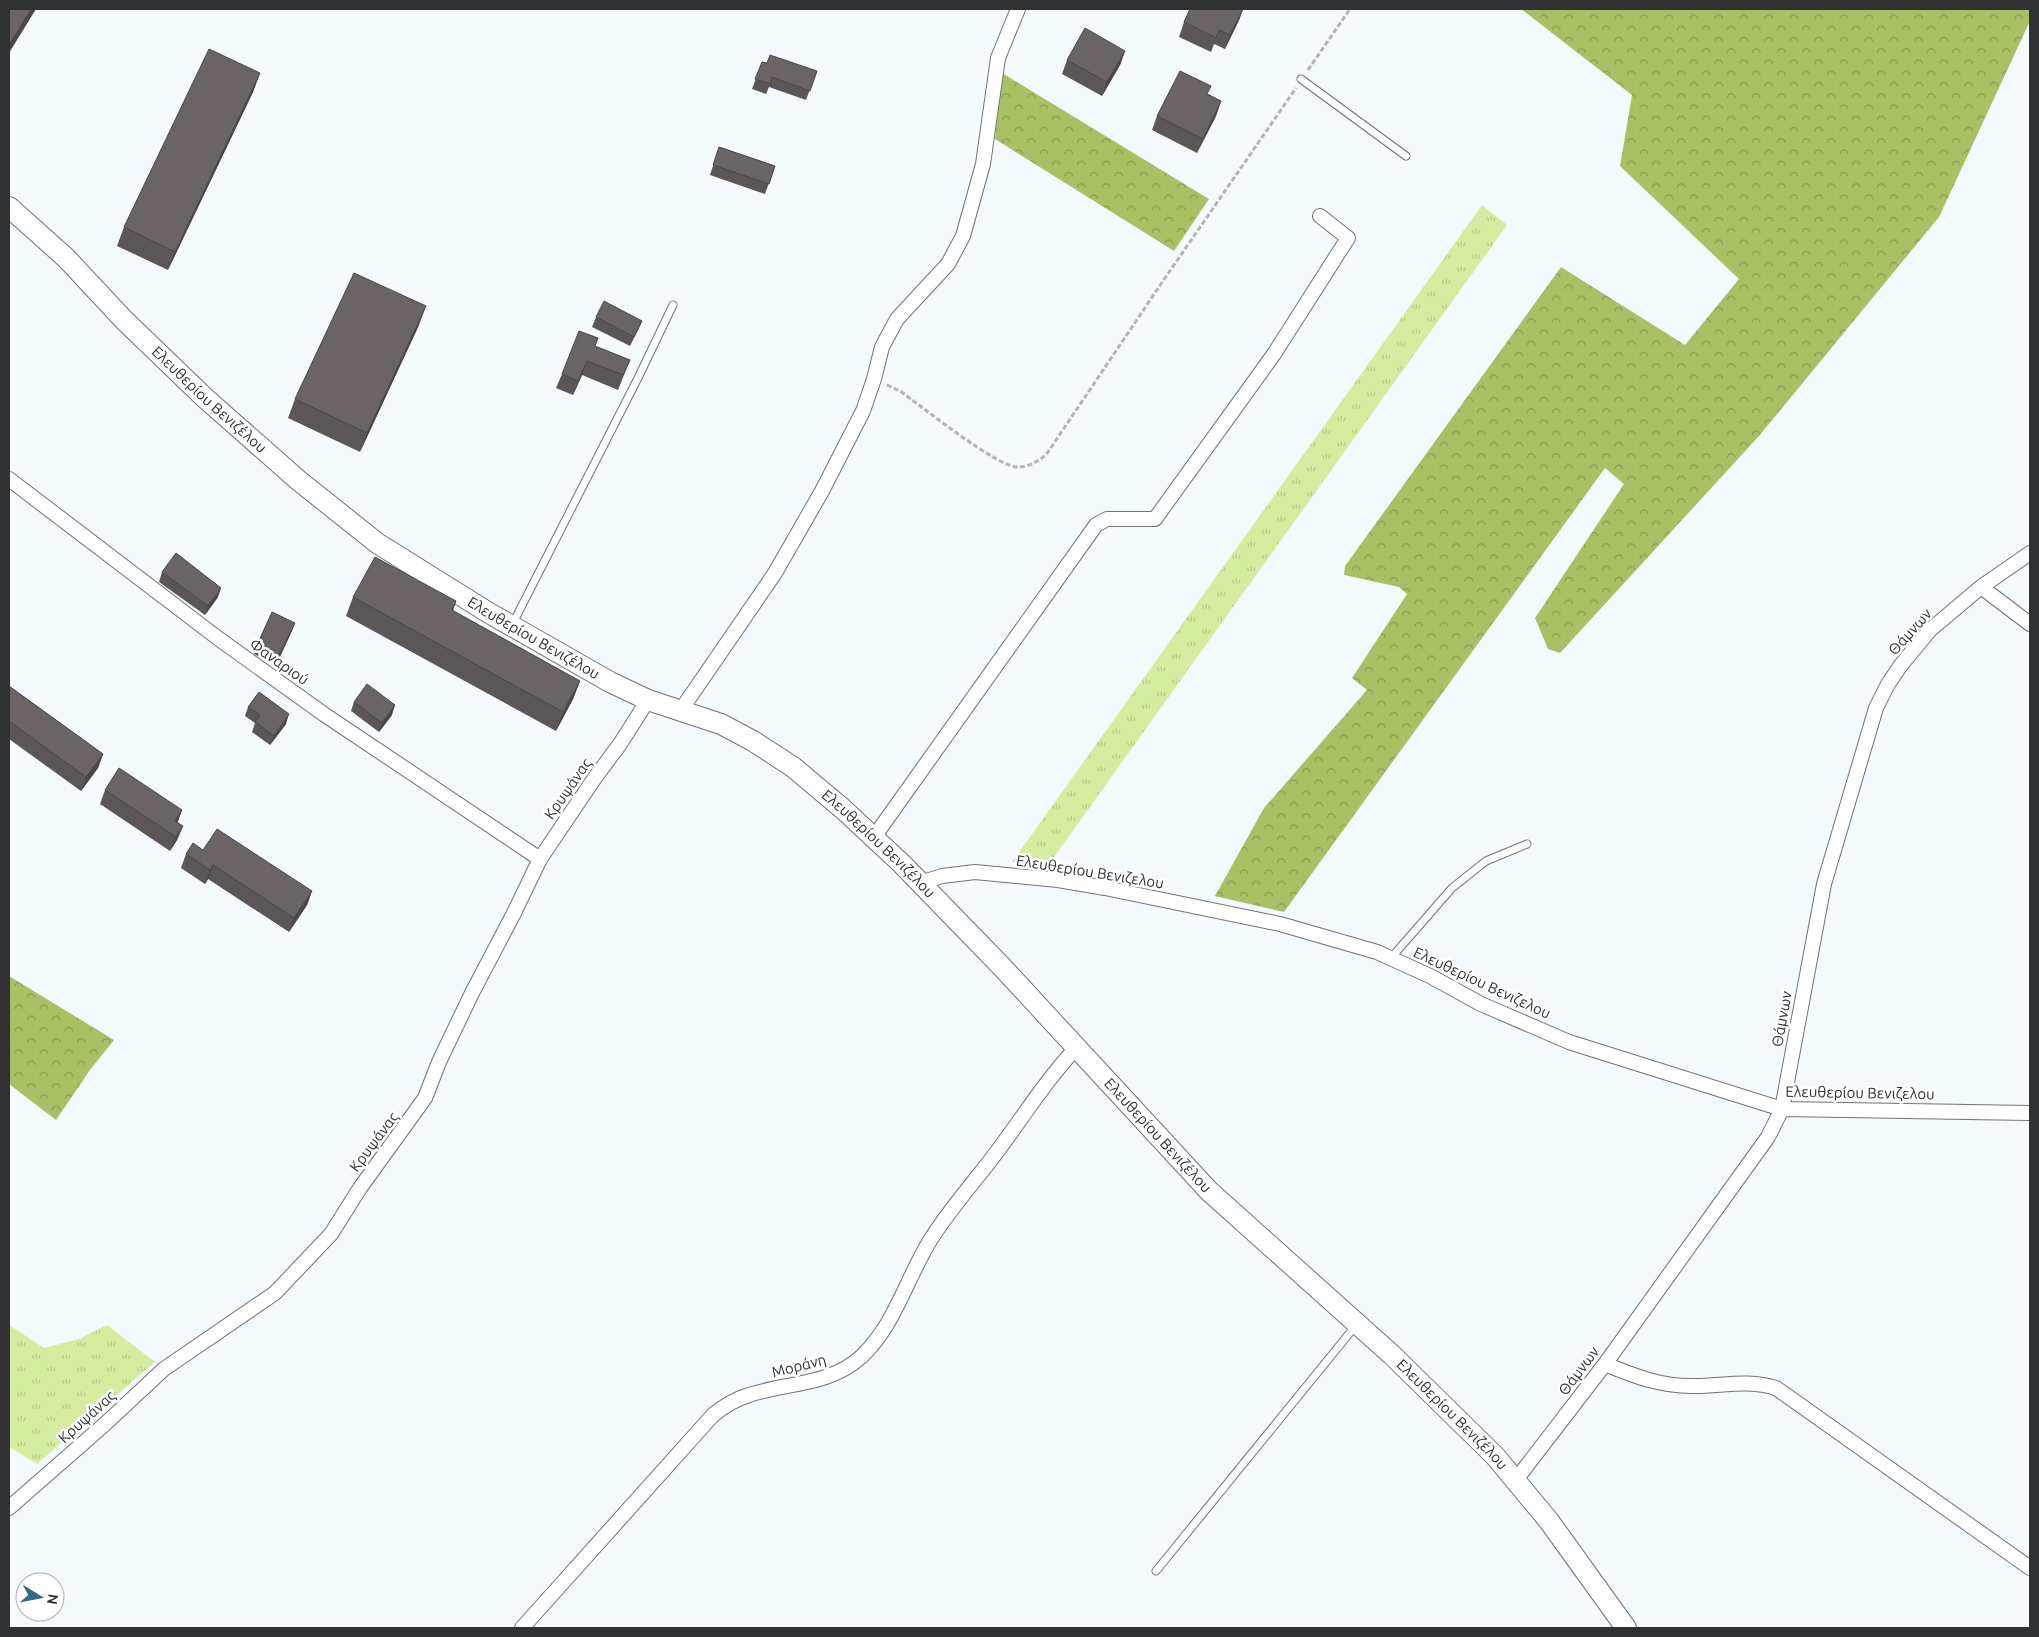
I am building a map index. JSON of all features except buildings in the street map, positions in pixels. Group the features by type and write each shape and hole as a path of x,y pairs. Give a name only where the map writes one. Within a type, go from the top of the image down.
{"main road":[{"name":"Ελευθερίου Βενιζέλου","path":"9,207 66,258 124,320 205,398 339,515 396,556 610,682 648,700 721,724 770,752 818,787 874,837 1004,968 1209,1191 1357,1324 1482,1443 1549,1521 1626,1628"}],"street":[{"path":"680,710 775,574 863,411 882,347 897,319 948,264 963,236 983,164 998,58 1018,9"},
{"path":"874,837 1096,525 1107,519 1155,519 1274,354 1348,238 1320,216"},
{"name":"Φαναριού","path":"9,479 219,639 326,715 540,859"},
{"name":"Θάμνων","path":"1515,1481 1605,1364 1768,1138 1782,1109 1824,884 1876,708 1894,676 1921,640 1943,618 1981,587 2030,553"},
{"path":"1981,587 2030,624"},
{"name":"Κρυψάνας","path":"9,1508 105,1424 164,1369 275,1293 331,1234 360,1188 426,1098 439,1062 540,859 620,744 648,700"},
{"name":"Ελευθερίου Βενιζελου","path":"920,883 942,876 975,872 1049,879 1105,888 1280,924 1347,942 1391,958 1455,988 1481,1004 1569,1042 1782,1109 2030,1114"},
{"name":"Μοράνη","path":"522,1628 713,1415 730,1403 750,1394 827,1378 862,1356 873,1344 894,1310 930,1239 1011,1133 1049,1078 1077,1047"},
{"path":"1605,1364 1642,1378 1668,1385 1695,1386 1751,1383 1776,1388 2030,1568"}],"lane":[{"path":"1301,79 1406,156"},
{"path":"512,625 673,306"},
{"path":"1391,958 1452,888 1486,861 1527,844"},
{"path":"1156,1571 1357,1324"}],"path":[{"path":"874,379 900,391 968,441 997,459 1017,468 1033,464 1046,455 1170,270 1350,9"}],"green space":[{"path":"1521,9 2028,9 2030,11 2030,21 1939,217 1759,436 1560,653 1548,649 1535,618 1624,484 1605,468 1284,912 1215,896 1264,808 1367,690 1352,678 1407,594 1399,587 1344,575 1345,566 1561,267 1685,345 1739,279 1620,166 1632,95"},
{"path":"1002,73 1209,199 1174,251 995,139"},
{"path":"1482,205 1507,225 1049,864 1012,862"},
{"path":"9,976 114,1040 90,1070 56,1120 9,1084"},
{"path":"9,1325 44,1348 79,1339 107,1325 155,1362 37,1464 9,1447"}]}
